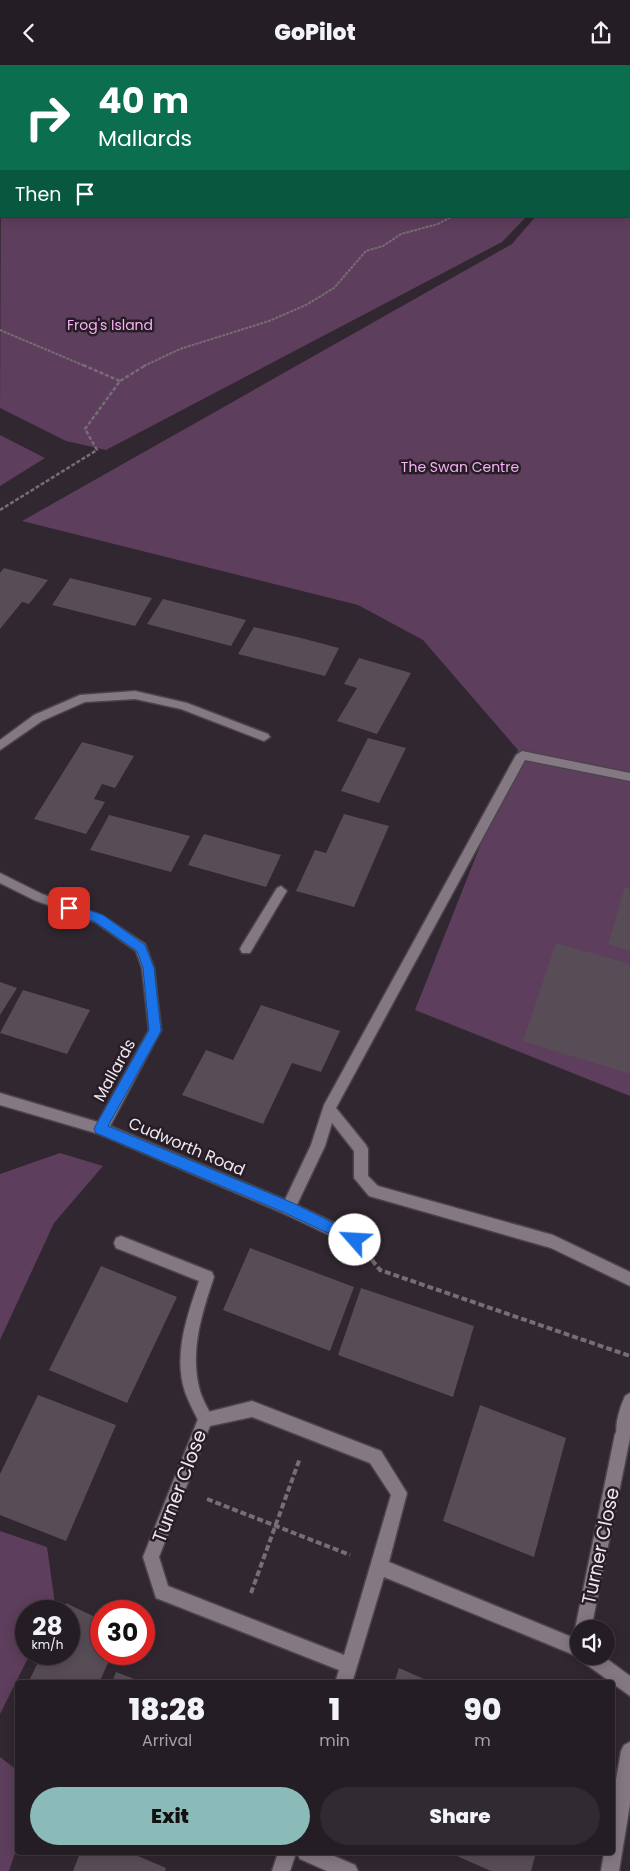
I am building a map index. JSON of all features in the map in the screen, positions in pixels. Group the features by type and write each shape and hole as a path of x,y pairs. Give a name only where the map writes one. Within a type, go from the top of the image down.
{"street":[{"path":"0,746 38,718 84,698 135,695 182,706 264,737"},
{"path":"288,1208 318,1146 329,1109 522,755 630,777"},
{"name":"Mallards","path":"0,878 38,897 99,919 141,948 148,968 155,1031 101,1129"},
{"path":"246,949 281,891"},
{"name":"Cudworth Road","path":"0,1099 101,1129 288,1208 355,1240"},
{"path":"329,1109 361,1149 361,1178 374,1191 553,1242 630,1279"},
{"path":"121,1243 207,1277 189,1332 189,1368 192,1391 205,1419"},
{"name":"Turner Close","path":"585,1620 630,1401"},
{"name":"Turner Close","path":"344,1680 349,1665 381,1567 400,1493 375,1457 252,1409 205,1419 151,1557 162,1592 349,1665"},
{"path":"381,1567 570,1645"},
{"path":"601,1665 630,1687"},
{"path":"615,1841 630,1751"},
{"path":"281,1871 286,1855"},
{"path":"311,1855 349,1871"},
{"path":"610,1871 613,1855"}],"path":[{"path":"0,510 97,450 85,429 120,381 148,364 180,349 269,321 306,305 334,288 366,251 383,246 402,235 438,224 451,217"},
{"path":"0,330 120,381"},
{"path":"355,1240 380,1270 630,1356"},
{"path":"241,1623 310,1432"},
{"path":"178,1487 381,1567"}],"green space":[{"name":"Frog's Island","path":"1,217 526,217 502,242 106,450 66,441 0,408"},
{"name":"The Swan Centre","path":"535,217 630,217 630,1096 415,1010 518,750 423,640 358,605 22,521 512,244"},
{"path":"0,435 45,458 0,486"},
{"path":"60,1153 103,1166 54,1223 0,1340 0,1174"},
{"path":"0,1531 47,1547 54,1600 15,1600 15,1665 24,1665 17,1680 15,1680 15,1684 0,1714"},
{"path":"0,1757 15,1768 15,1853 9,1871 0,1871"}],"building":[{"path":"4,568 48,580 29,604 22,602 0,629 0,573"},
{"path":"70,578 152,598 135,626 52,605"},
{"path":"163,599 246,620 231,646 147,624"},
{"path":"254,627 339,648 325,676 238,654"},
{"path":"359,658 411,673 377,734 337,721 357,688 344,684"},
{"path":"368,738 406,748 379,803 341,791"},
{"path":"82,742 134,756 115,788 102,784 94,799 105,802 86,834 34,819"},
{"path":"344,814 389,826 354,907 296,891 315,850 326,853"},
{"path":"109,815 190,836 171,872 90,850"},
{"path":"204,834 281,855 266,887 188,865"},
{"path":"625,887 630,889 630,951 608,944"},
{"path":"556,943 630,964 630,1074 523,1041"},
{"path":"0,982 17,988 0,1015"},
{"path":"23,990 90,1010 67,1054 0,1033"},
{"path":"261,1005 340,1031 321,1072 292,1063 263,1124 182,1095 206,1050 233,1060"},
{"path":"250,1248 354,1287 330,1351 223,1310"},
{"path":"101,1266 177,1297 127,1403 49,1370"},
{"path":"361,1288 474,1326 453,1397 338,1355"},
{"path":"38,1395 116,1425 66,1541 0,1515 0,1474"},
{"path":"480,1405 566,1438 534,1557 443,1521"},
{"path":"80,1610 90,1615 90,1665 107,1665 100,1680 29,1680 37,1665 80,1665"},
{"path":"399,1668 426,1680 395,1680"},
{"path":"116,1672 137,1680 113,1680"},
{"path":"79,1855 136,1855 166,1868 165,1871 73,1871"},
{"path":"455,1855 535,1855 531,1871 491,1871"}],"route":[{"path":"69,908 99,919 141,948 148,968 155,1031 101,1129 288,1208 355,1240"}]}
